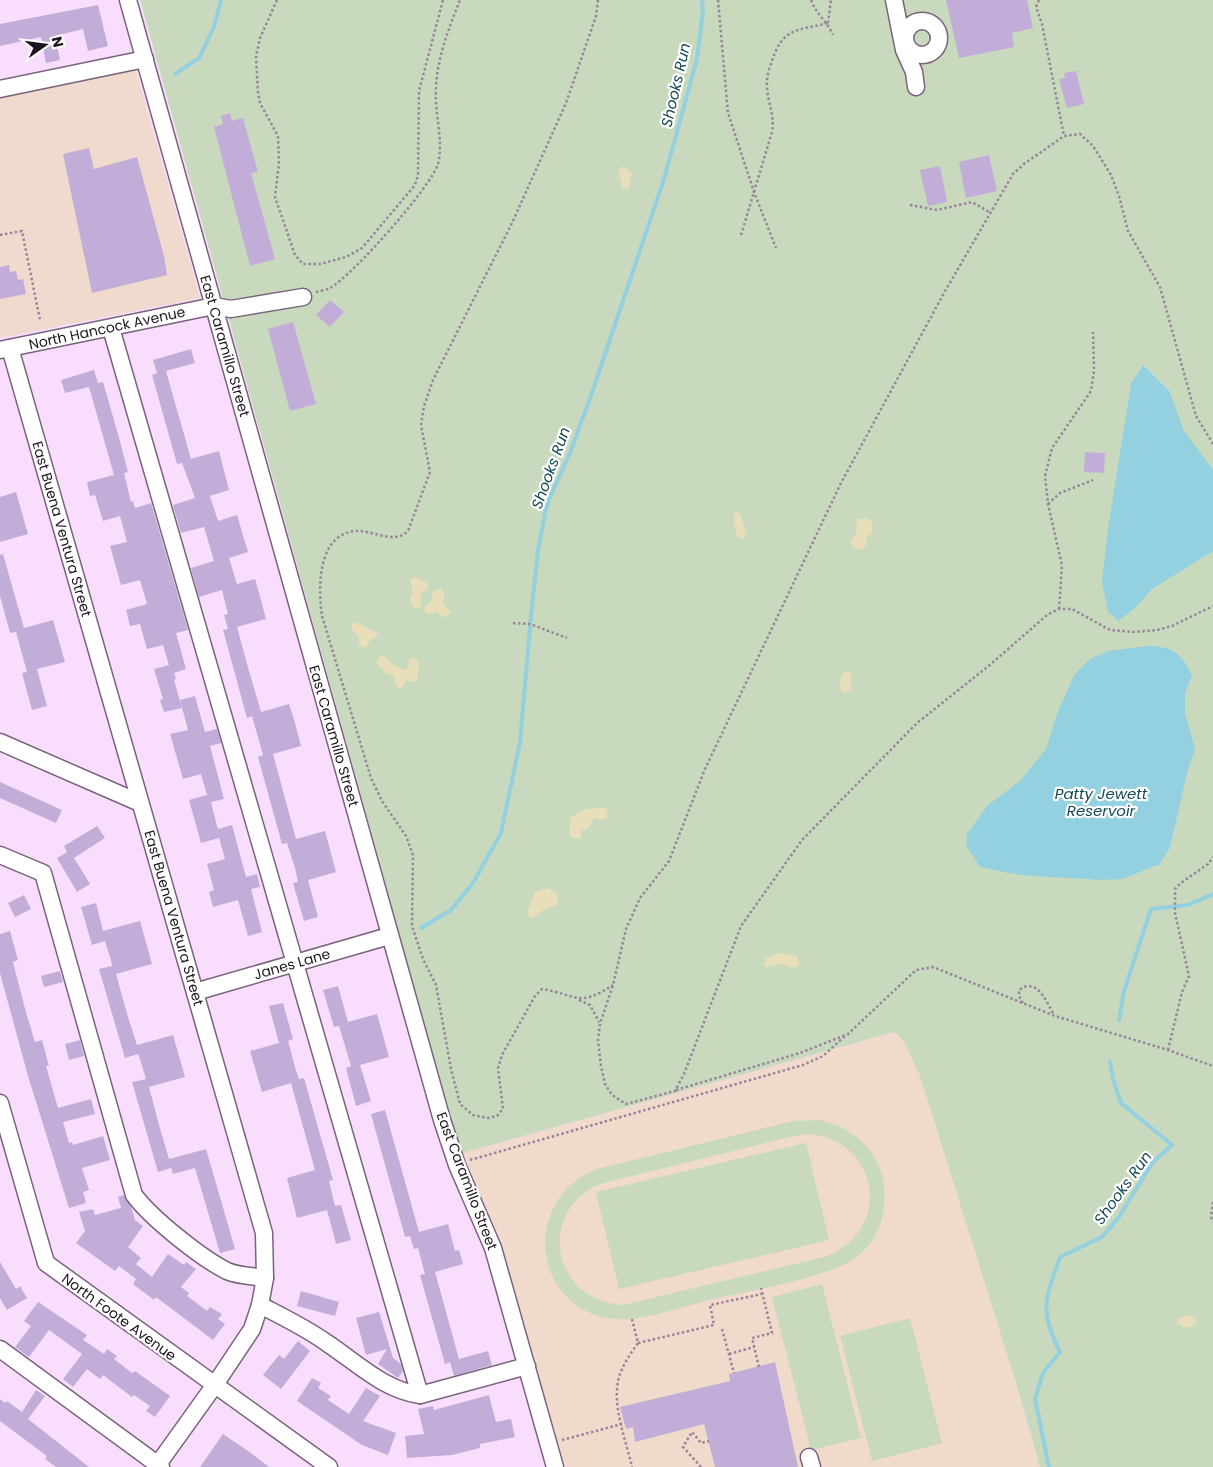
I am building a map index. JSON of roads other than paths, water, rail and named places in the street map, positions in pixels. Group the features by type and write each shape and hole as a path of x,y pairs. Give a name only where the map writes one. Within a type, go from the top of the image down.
{"street":[{"name":"East Caramillo Street","path":"128,0 442,1120 457,1165 493,1248 527,1366 551,1466"},
{"path":"894,0 904,42 914,72 916,87"},
{"path":"0,89 145,59"},
{"name":"North Hancock Avenue","path":"5,349 214,306 231,309 302,297"},
{"path":"111,328 420,1395"},
{"name":"East Buena Ventura Street","path":"5,349 140,803 264,1233 265,1278 260,1305 252,1329 158,1466"},
{"path":"0,742 140,803"},
{"path":"0,855 43,873 134,1195 153,1217 213,1262 229,1272 265,1278"},
{"name":"Janes Lane","path":"195,992 389,936"},
{"name":"North Foote Avenue","path":"0,1103 46,1263 214,1386 329,1467"},
{"path":"260,1305 300,1325 387,1386 408,1393 420,1395 527,1366"},
{"path":"0,1350 158,1466"}],"water":[{"path":"1143,365 1169,391 1184,431 1213,470 1213,551 1152,589 1135,608 1118,621 1108,611 1102,582 1108,529 1131,384"},
{"name":"Patty Jewett Reservoir","path":"1148,646 1164,648 1175,652 1184,661 1192,675 1185,694 1185,713 1195,750 1188,769 1170,847 1160,864 1122,879 1102,880 1020,875 980,867 966,845 967,834 987,806 1020,781 1046,749 1058,711 1075,674 1090,659 1108,651"}],"waterway":[{"name":"Shooks Run","path":"175,74 199,58 214,27 221,0"},
{"name":"Shooks Run","path":"421,928 451,910 473,883 501,833 520,742 538,550 547,504 570,453 594,387 664,179 697,59 703,11 702,0"},
{"name":"Shooks Run","path":"1119,1020 1124,991 1151,909 1188,905 1213,894"},
{"name":"Shooks Run","path":"1049,1467 1035,1399 1043,1373 1060,1352 1049,1325 1046,1305 1060,1257 1102,1237 1119,1217 1152,1163 1172,1145 1121,1103 1113,1079 1110,1062"}]}
